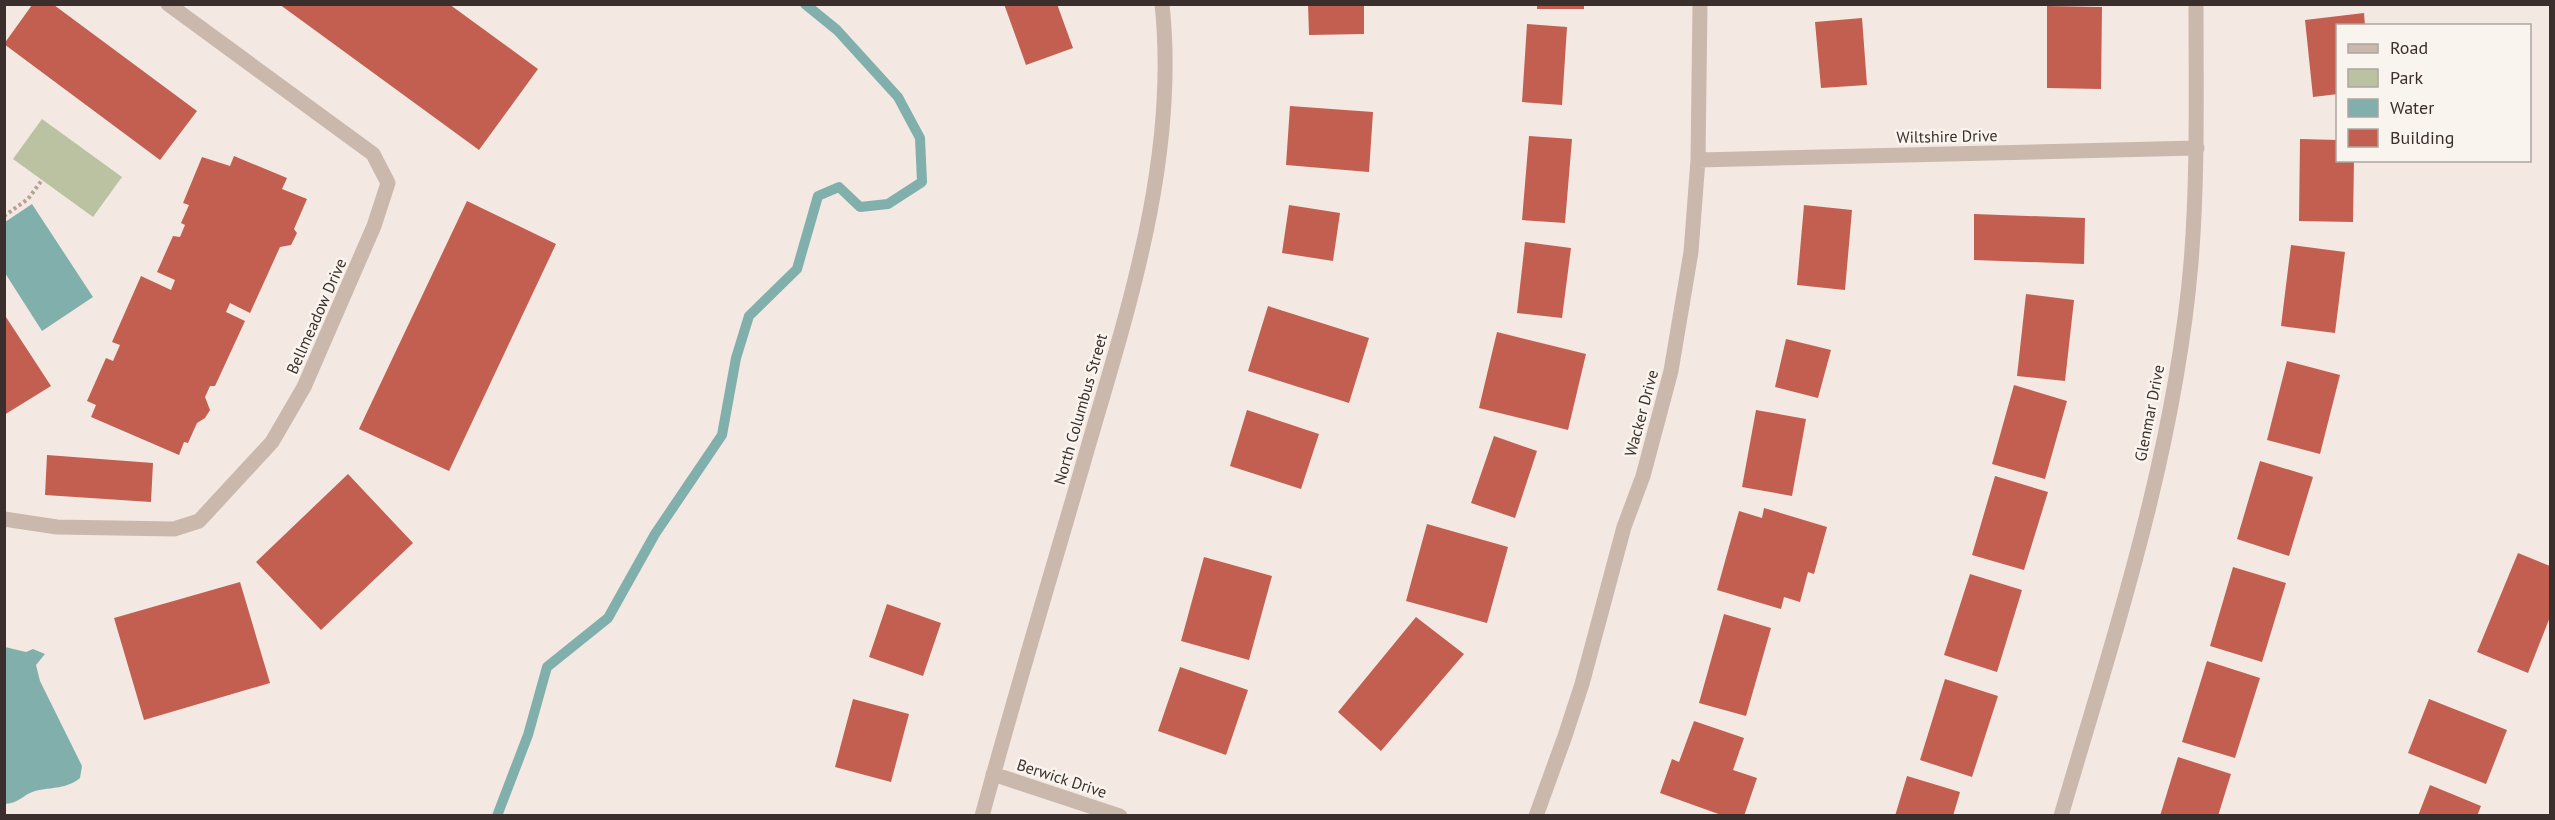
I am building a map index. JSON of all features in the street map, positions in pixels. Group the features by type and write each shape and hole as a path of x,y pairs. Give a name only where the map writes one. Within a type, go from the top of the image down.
{"street":[{"name":"Bellmeadow Drive","path":"4,519 57,527 174,529 199,521 272,442 304,387 374,226 388,183 373,154 168,4"},
{"name":"North Columbus Street","path":"982,816 1136,282 1156,176 1162,122 1165,68 1162,4"},
{"name":"Wacker Drive","path":"1536,816 1582,684 1624,527 1642,476 1671,370 1691,252 1698,160 1700,4"},
{"name":"Glenmar Drive","path":"2061,816 2117,623 2156,471 2177,368 2191,264 2197,148 2196,4"},
{"name":"Wiltshire Drive","path":"1698,160 2197,148"},
{"name":"Berwick Drive","path":"993,774 1120,816"}],"path":[{"path":"4,216 28,199 42,180"}],"green space":[{"path":"42,119 122,177 93,217 13,159"}],"water":[{"path":"32,204 93,297 42,331 5,273 5,222"},
{"path":"5,647 26,652 33,649 45,654 36,665 40,681 82,766 80,778 75,782 35,791 4,804"}],"building":[{"path":"279,4 449,4 538,69 479,150"},
{"path":"1004,4 1057,4 1073,48 1026,65"},
{"path":"1308,4 1364,4 1364,34 1309,35"},
{"path":"1537,4 1584,4 1584,9 1537,9"},
{"path":"32,5 54,5 197,111 160,160 4,44"},
{"path":"2047,6 2102,7 2101,89 2047,88"},
{"path":"2364,13 2365,24 2336,24 2336,94 2313,97 2305,20"},
{"path":"1862,18 1867,85 1821,88 1815,22"},
{"path":"1527,24 1567,27 1562,105 1522,102"},
{"path":"1290,106 1373,112 1369,172 1286,165"},
{"path":"1529,136 1572,139 1565,223 1522,220"},
{"path":"2300,139 2336,140 2336,162 2354,162 2353,222 2299,221"},
{"path":"234,156 287,178 282,189 307,199 294,229 297,233 291,245 280,247 250,313 230,303 226,312 245,321 215,386 210,386 205,397 210,410 205,418 197,423 188,443 184,442 179,455 91,417 96,405 87,401 106,358 113,361 120,345 112,342 141,276 171,290 175,280 157,272 173,236 180,237 185,225 181,223 189,205 183,203 202,157 230,166"},
{"path":"467,201 556,244 449,471 359,429"},
{"path":"1289,205 1340,213 1333,261 1282,253"},
{"path":"1804,205 1852,210 1845,290 1797,285"},
{"path":"1974,214 2085,218 2084,264 1974,260"},
{"path":"1525,242 1571,248 1562,318 1517,313"},
{"path":"2291,245 2345,252 2335,333 2281,326"},
{"path":"2026,294 2074,300 2065,381 2017,376"},
{"path":"1268,306 1369,338 1349,403 1248,371"},
{"path":"4,314 51,386 4,415"},
{"path":"1497,332 1586,354 1568,430 1479,408"},
{"path":"1786,339 1831,350 1818,398 1775,387"},
{"path":"2287,361 2340,375 2320,454 2267,440"},
{"path":"2014,385 2067,401 2045,479 1992,464"},
{"path":"1247,410 1319,434 1301,489 1230,466"},
{"path":"1756,410 1806,419 1792,496 1742,487"},
{"path":"1494,436 1537,451 1515,518 1471,503"},
{"path":"47,455 153,463 151,502 45,495"},
{"path":"2260,461 2313,477 2289,556 2237,539"},
{"path":"348,474 413,543 321,630 256,562"},
{"path":"1995,476 2048,492 2024,570 1972,555"},
{"path":"1764,508 1827,527 1814,574 1808,572 1800,602 1784,597 1781,609 1717,590 1739,511 1762,518"},
{"path":"1427,524 1508,547 1487,623 1406,601"},
{"path":"2518,553 2550,566 2550,617 2528,673 2477,652"},
{"path":"1204,557 1272,576 1249,660 1181,641"},
{"path":"2233,567 2286,583 2262,662 2210,646"},
{"path":"1970,574 2022,590 1997,672 1944,655"},
{"path":"240,582 270,683 144,720 114,618"},
{"path":"887,604 941,623 923,676 869,657"},
{"path":"1724,614 1771,628 1746,716 1699,703"},
{"path":"1416,617 1464,654 1381,751 1338,712"},
{"path":"2207,661 2260,678 2235,758 2182,742"},
{"path":"1180,667 1248,690 1226,755 1158,731"},
{"path":"1945,679 1998,696 1972,777 1920,760"},
{"path":"853,699 909,714 891,782 835,767"},
{"path":"2429,699 2507,730 2486,784 2408,753"},
{"path":"1694,721 1744,738 1733,770 1757,778 1744,816 1724,816 1660,793 1672,759 1679,762"},
{"path":"2178,757 2231,774 2218,816 2160,816"},
{"path":"1907,776 1960,792 1953,816 1895,816"},
{"path":"2430,785 2481,806 2477,816 2418,816"}],"waterway":[{"path":"497,816 528,735 547,667 608,618 655,534 722,435 736,358 749,316 797,269 818,196 839,187 860,207 888,204 922,182 920,138 898,97 837,30 805,4"}]}
